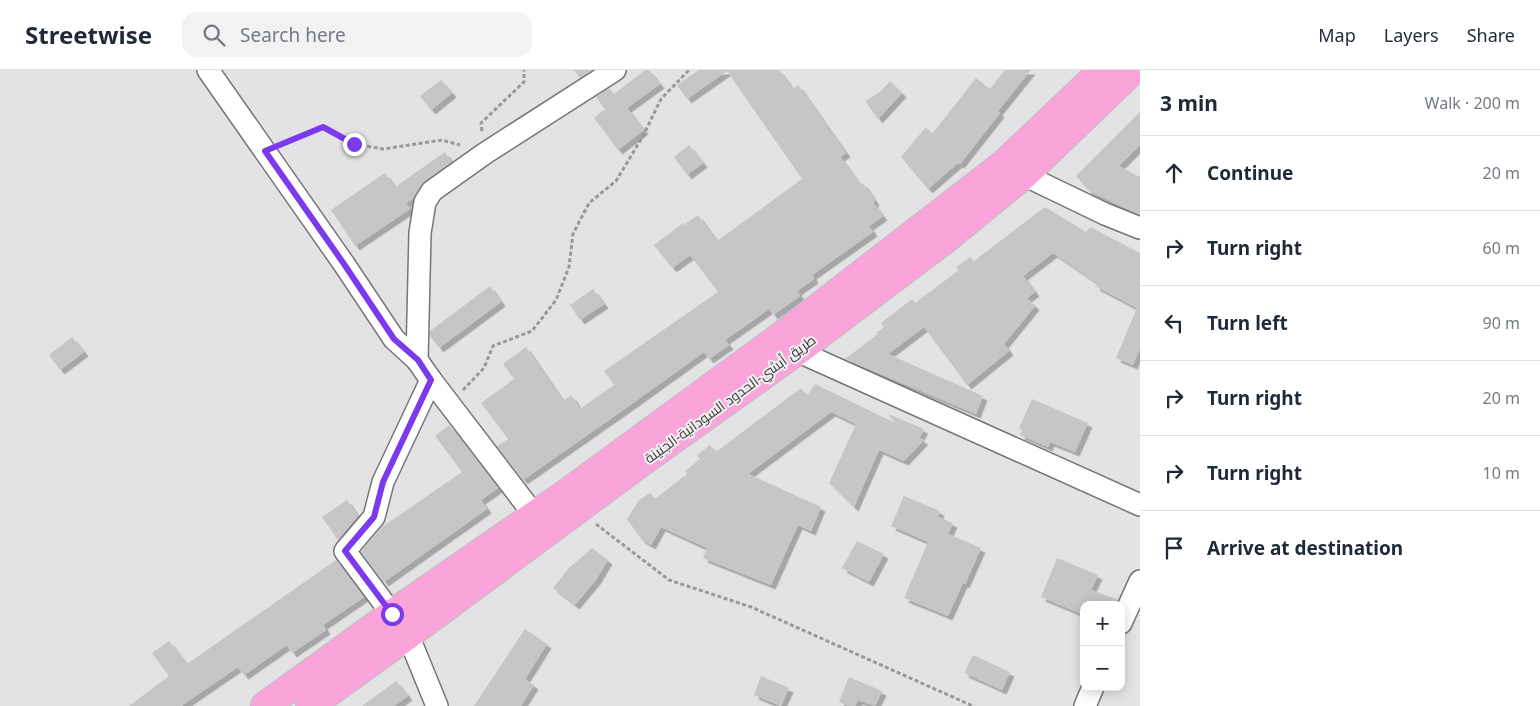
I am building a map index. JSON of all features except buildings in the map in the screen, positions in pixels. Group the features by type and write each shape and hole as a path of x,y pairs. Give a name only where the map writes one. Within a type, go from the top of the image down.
{"highway":[{"path":"265,706 400,625 534,516 784,334 936,232 1103,70"},
{"name":"طريق أبشي-الحدود السودانية-الجنينة","path":"310,706 400,625 578,510 643,461 797,352 936,232 1024,175 1132,70"}],"street":[{"path":"208,70 344,264 394,339 418,360 431,380 534,516"},
{"path":"418,360 420,234 425,202 432,191 484,154 615,70"},
{"path":"1024,175 1105,214 1140,228"},
{"path":"797,352 1140,505"},
{"path":"431,380 383,482 374,517 345,551 400,625 437,706"},
{"path":"1125,614 1140,581"},
{"path":"1084,706 1091,691"}],"path":[{"path":"265,151 323,127 354,144 383,149 442,140 484,154 481,123 524,82 524,70"},
{"path":"449,404 484,368 492,346 532,330 556,300 569,267 573,234 589,203 616,181 643,136 661,99 689,70"},
{"path":"578,510 669,580 751,607 973,706"}],"route":[{"path":"354,144 323,127 265,151 394,339 418,360 431,380 383,482 374,517 345,551 392,614"}]}
